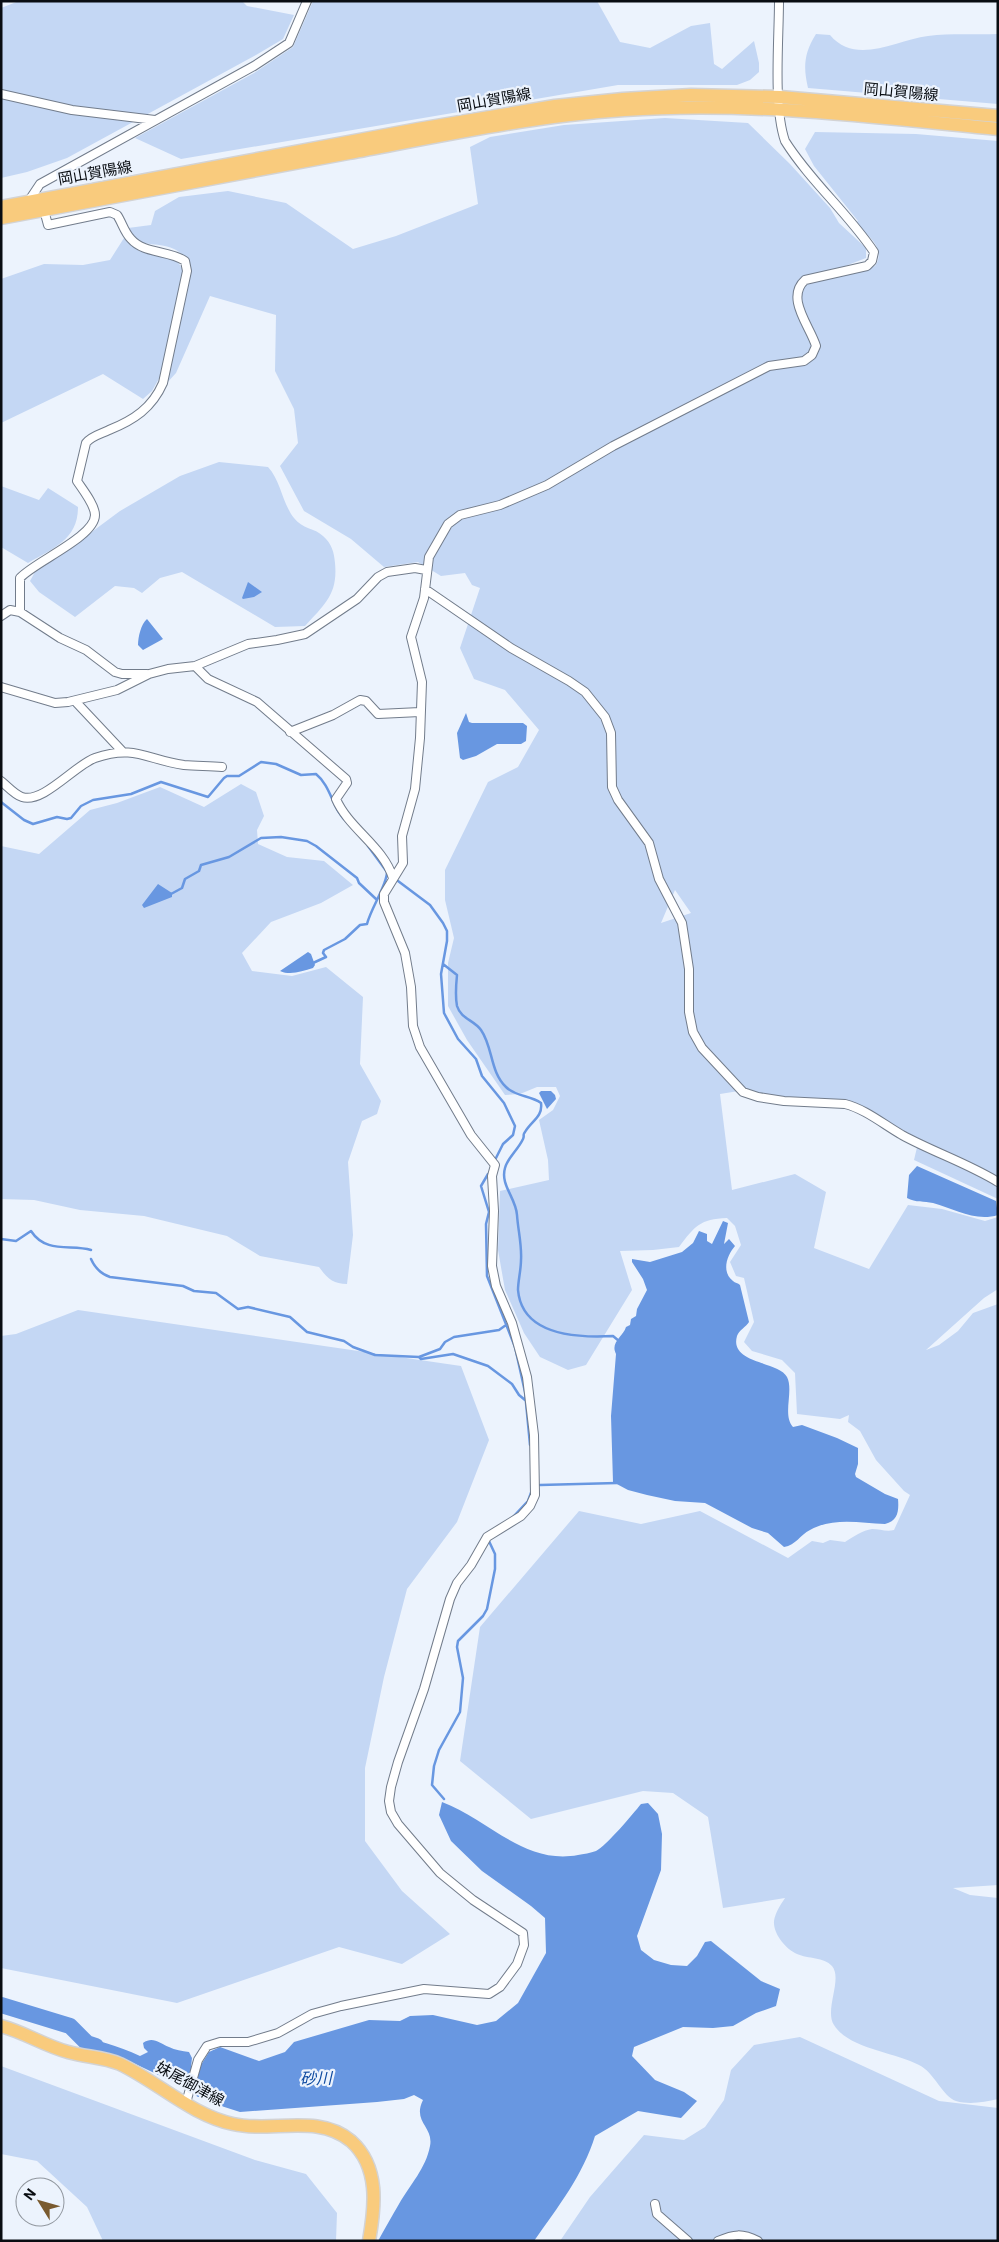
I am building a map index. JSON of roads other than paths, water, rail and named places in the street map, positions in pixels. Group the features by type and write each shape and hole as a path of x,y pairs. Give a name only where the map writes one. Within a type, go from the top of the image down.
{"main road":[{"name":"岡山賀陽線","path":"1,207 418,129 555,106 691,95 998,129"},
{"name":"岡山賀陽線","path":"1,218 422,139 557,116 625,110 780,104 998,116"},
{"name":"妹尾御津線","path":"1,2026 52,2047 120,2064 186,2103 211,2116 234,2124 315,2126 335,2132 351,2141 362,2154 370,2170 374,2186 369,2241"}],"street":[{"path":"28,202 40,184 254,66 289,43 307,1"},
{"path":"186,2103 198,2060 207,2046 220,2042 248,2042 264,2038 312,2014 424,1989 489,1994 500,1987 517,1964 524,1945 523,1933 473,1900 440,1873 398,1824 391,1812 389,1801 398,1762 424,1689 450,1599 457,1583 471,1566 488,1537 522,1516 530,1506 535,1495 534,1435 531,1405 519,1347 496,1286 492,1266 494,1211 492,1176 495,1166 471,1136 420,1047 413,1026 411,987 405,953 384,902 384,894 403,863 402,836 415,789 420,738 422,682 411,637 425,589 429,558 448,524 460,515 500,505 547,485 613,446 769,366 804,361 812,355 816,346 798,308 797,295 799,286 805,280 866,266 872,261 874,252 791,150 782,131 779,1"},
{"path":"1,94 72,110 154,120"},
{"path":"20,612 20,578 31,567 78,538 94,522 93,508 77,482 86,443 90,438 123,425 139,415 157,397 163,383 187,271 185,261 177,256 139,246 130,238 117,215 110,212 48,225 44,210"},
{"path":"1,687 55,703 75,701 117,690 149,674 168,669 195,666 248,644 305,634 357,599 378,577 387,572 415,568 426,570"},
{"path":"425,589 511,648 585,692 605,718 611,733 612,787 618,800 649,843 660,879 682,923 689,969 689,1012 693,1032 702,1048 743,1092 758,1097 784,1101 845,1104 855,1107 904,1136 978,1170 998,1182"},
{"path":"1,616 10,610 20,612 60,638 86,650 115,672 122,674 149,674"},
{"path":"195,666 208,679 257,702 346,779 348,783 336,799 341,811 382,856 393,878"},
{"path":"290,732 333,715 360,700 366,701 378,714 420,712"},
{"path":"75,701 122,751"},
{"path":"1,781 18,795 24,798 30,797 45,792 86,762 122,751 138,752 157,760 185,765 222,767"},
{"path":"656,2204 657,2214 688,2241"},
{"path":"718,2241 736,2234 744,2234 758,2241"}],"water":[{"path":"248,582 262,592 254,597 243,599 242,598"},
{"path":"147,619 163,639 143,650 138,645 142,627"},
{"path":"466,713 469,722 472,723 523,723 527,726 526,741 521,744 497,744 476,756 463,760 460,758 457,733"},
{"path":"158,884 172,893 172,897 144,908 142,905"},
{"path":"308,952 311,954 315,965 313,968 292,973 280,971"},
{"path":"541,1091 551,1091 555,1095 556,1099 547,1109 539,1093"},
{"path":"917,1166 996,1201 998,1215 990,1217 973,1216 933,1203 910,1200 907,1198 909,1175"},
{"path":"723,1221 728,1223 724,1244 729,1239 735,1246 726,1264 727,1273 733,1281 740,1285 749,1322 737,1336 737,1345 740,1352 747,1357 775,1368 787,1377 789,1383 788,1416 793,1427 802,1425 858,1448 856,1477 885,1494 898,1499 897,1515 893,1521 885,1524 828,1523 810,1530 792,1544 784,1547 768,1533 752,1528 705,1503 675,1501 647,1495 628,1490 613,1482 611,1416 615,1346 626,1327 630,1325 631,1319 636,1316 637,1309 647,1290 632,1259 650,1262 682,1252 693,1243 699,1231 707,1234 707,1241 712,1244"},
{"path":"442,1802 523,1847 540,1853 559,1856 578,1855 596,1851 613,1837 641,1804 648,1803 658,1814 662,1834 661,1870 637,1936 641,1950 654,1960 671,1965 687,1966 697,1956 705,1942 711,1941 761,1981 780,1989 776,2006 756,2013 733,2026 713,2028 683,2027 634,2047 632,2056 655,2080 684,2092 697,2101 681,2118 638,2111 595,2136 577,2177 534,2241 378,2241 425,2162 430,2146 429,2134 420,2114 423,2100 414,2095 404,2099 377,2102 240,2112 215,2104 204,2096 198,2097 195,2095 199,2089 198,2081 186,2078 179,2081 169,2080 127,2060 83,2047 72,2032 140,2056 148,2052 144,2048 143,2043 150,2040 156,2041 174,2049 189,2052 192,2058 191,2067 199,2068 209,2052 220,2047 259,2061 285,2052 294,2042 369,2020 400,2021 410,2016 433,2015 477,2025 496,2021 518,2003 546,1953 545,1918 482,1871 451,1841 439,1815"}],"waterway":[{"path":"1,802 24,820 33,824 57,817 67,819 71,818 81,806 93,800 131,794 161,782 208,797 227,776 239,776 261,762 276,764 301,775 316,774 326,785 338,812 348,823"},
{"path":"171,894 182,888 185,879 199,871 201,865 229,857 261,838 281,837 307,841 316,846 357,878 359,883 376,899"},
{"path":"368,846 387,872"},
{"path":"313,963 326,957 323,953 324,950 345,939 360,925 367,924 387,872"},
{"path":"398,881 430,905 447,931 441,974 444,1013 458,1039 476,1059 482,1076 504,1103 515,1126 513,1135 503,1144 496,1158"},
{"path":"443,964 457,975 457,1006 461,1014 481,1030 501,1081 514,1093 541,1103 540,1112 524,1133 521,1143 506,1164 504,1174 506,1186 517,1215 521,1254 518,1290 522,1305 530,1317 554,1331 584,1336 613,1336 619,1341"},
{"path":"488,1174 481,1186 489,1212 486,1224 487,1276 515,1347 525,1392 530,1445"},
{"path":"1,1239 16,1241 31,1231 37,1238 51,1246 91,1250"},
{"path":"91,1259 99,1270 110,1277 183,1286 194,1291 216,1293 238,1309 248,1307 290,1317 307,1332 344,1341 353,1347 375,1355 419,1357 440,1349 445,1342 454,1337 499,1330 506,1325"},
{"path":"419,1357 421,1359 453,1354 488,1366 512,1384 519,1395 525,1400"},
{"path":"540,1485 617,1483"},
{"path":"512,1518 528,1501 532,1490"},
{"path":"444,1799 432,1785 434,1766 439,1750 460,1712 463,1678 457,1647 458,1641 483,1616 487,1609 495,1569 495,1554 488,1539"},
{"name":"砂川","path":"1,2005 70,2026 87,2043 96,2046"}]}
